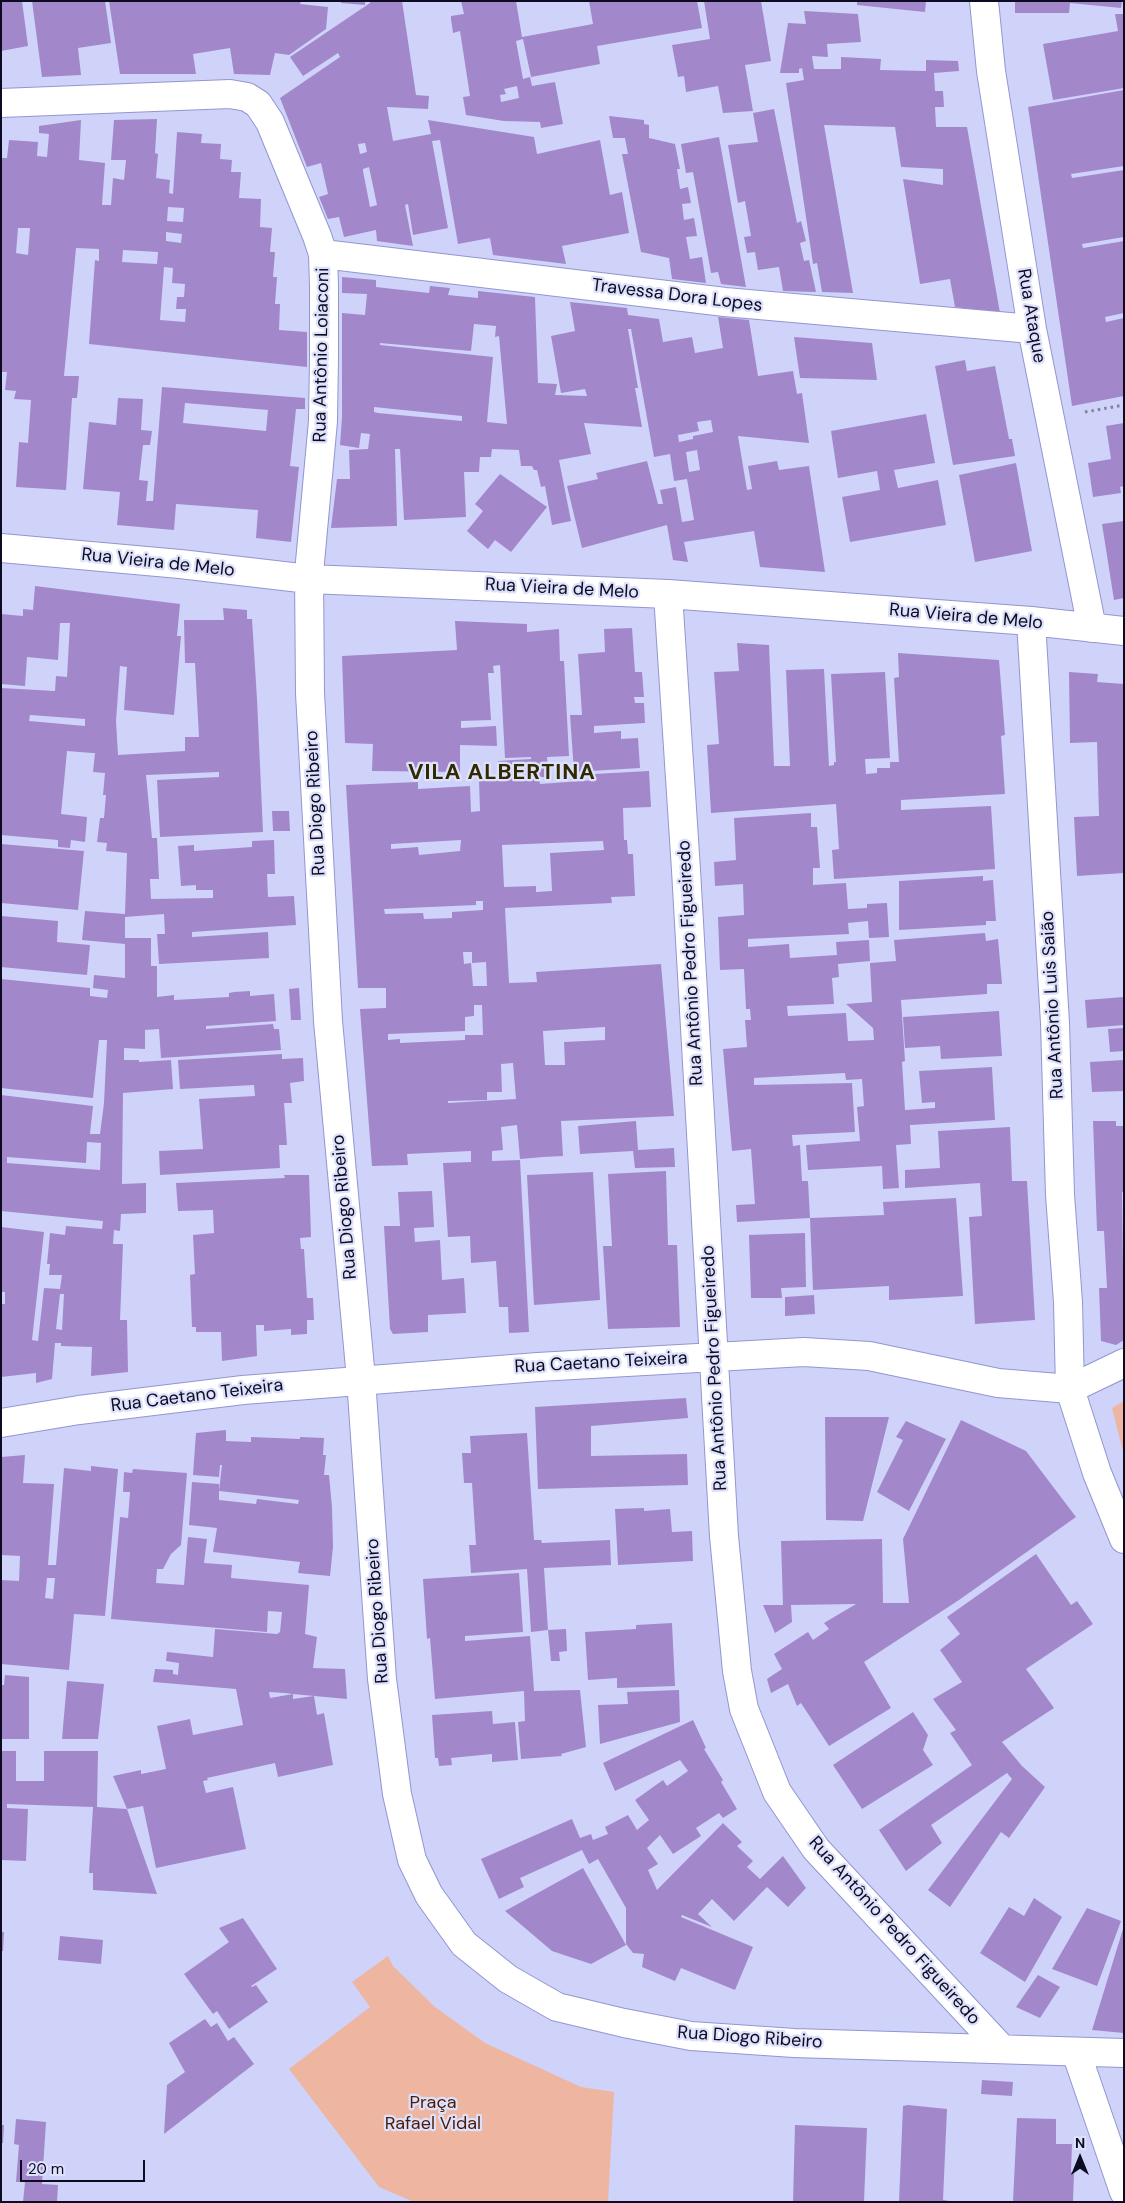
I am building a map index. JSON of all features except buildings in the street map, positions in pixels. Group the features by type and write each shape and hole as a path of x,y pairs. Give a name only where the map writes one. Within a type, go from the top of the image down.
{"street":[{"name":"Rua Ataque","path":"984,1 991,71 1032,329 1092,628"},
{"name":"Rua Antônio Loiaconi","path":"1,103 230,94 247,97 258,104 270,122 318,236 322,254 324,286 323,421 308,579"},
{"name":"Travessa Dora Lopes","path":"322,254 735,303 1032,329"},
{"name":"Rua Vieira de Melo","path":"1,548 180,564 308,579 668,594 1031,621 1124,631"},
{"name":"Rua Diogo Ribeiro","path":"308,579 310,693 328,1021 362,1379 382,1679 397,1794 412,1860 429,1895 464,1944 508,1979 557,2007 624,2023 691,2036 794,2043 1124,2053"},
{"name":"Rua Antônio Pedro Figueiredo","path":"668,594 724,1536 737,1671 744,1709 777,1792 816,1849 1002,2050"},
{"name":"Rua Antônio Luis Saião","path":"1031,621 1055,1023 1060,1195 1068,1302 1070,1389"},
{"name":"Rua Caetano Teixeira","path":"1,1423 79,1410 243,1390 362,1379 804,1352 870,1356 998,1383 1070,1389"},
{"path":"1124,1363 1070,1389 1097,1473 1124,1539"},
{"path":"1076,2052 1124,2192"}],"green space":[{"path":"1124,1401 1124,1455 1112,1408"},
{"name":"Praça Rafael Vidal","path":"388,1956 393,1966 435,2007 485,2043 581,2087 614,2092 608,2202 414,2202 379,2187 289,2069 370,2007 352,1982"}],"district":[{"name":"VILA ALBERTINA","path":"502,773"}]}
